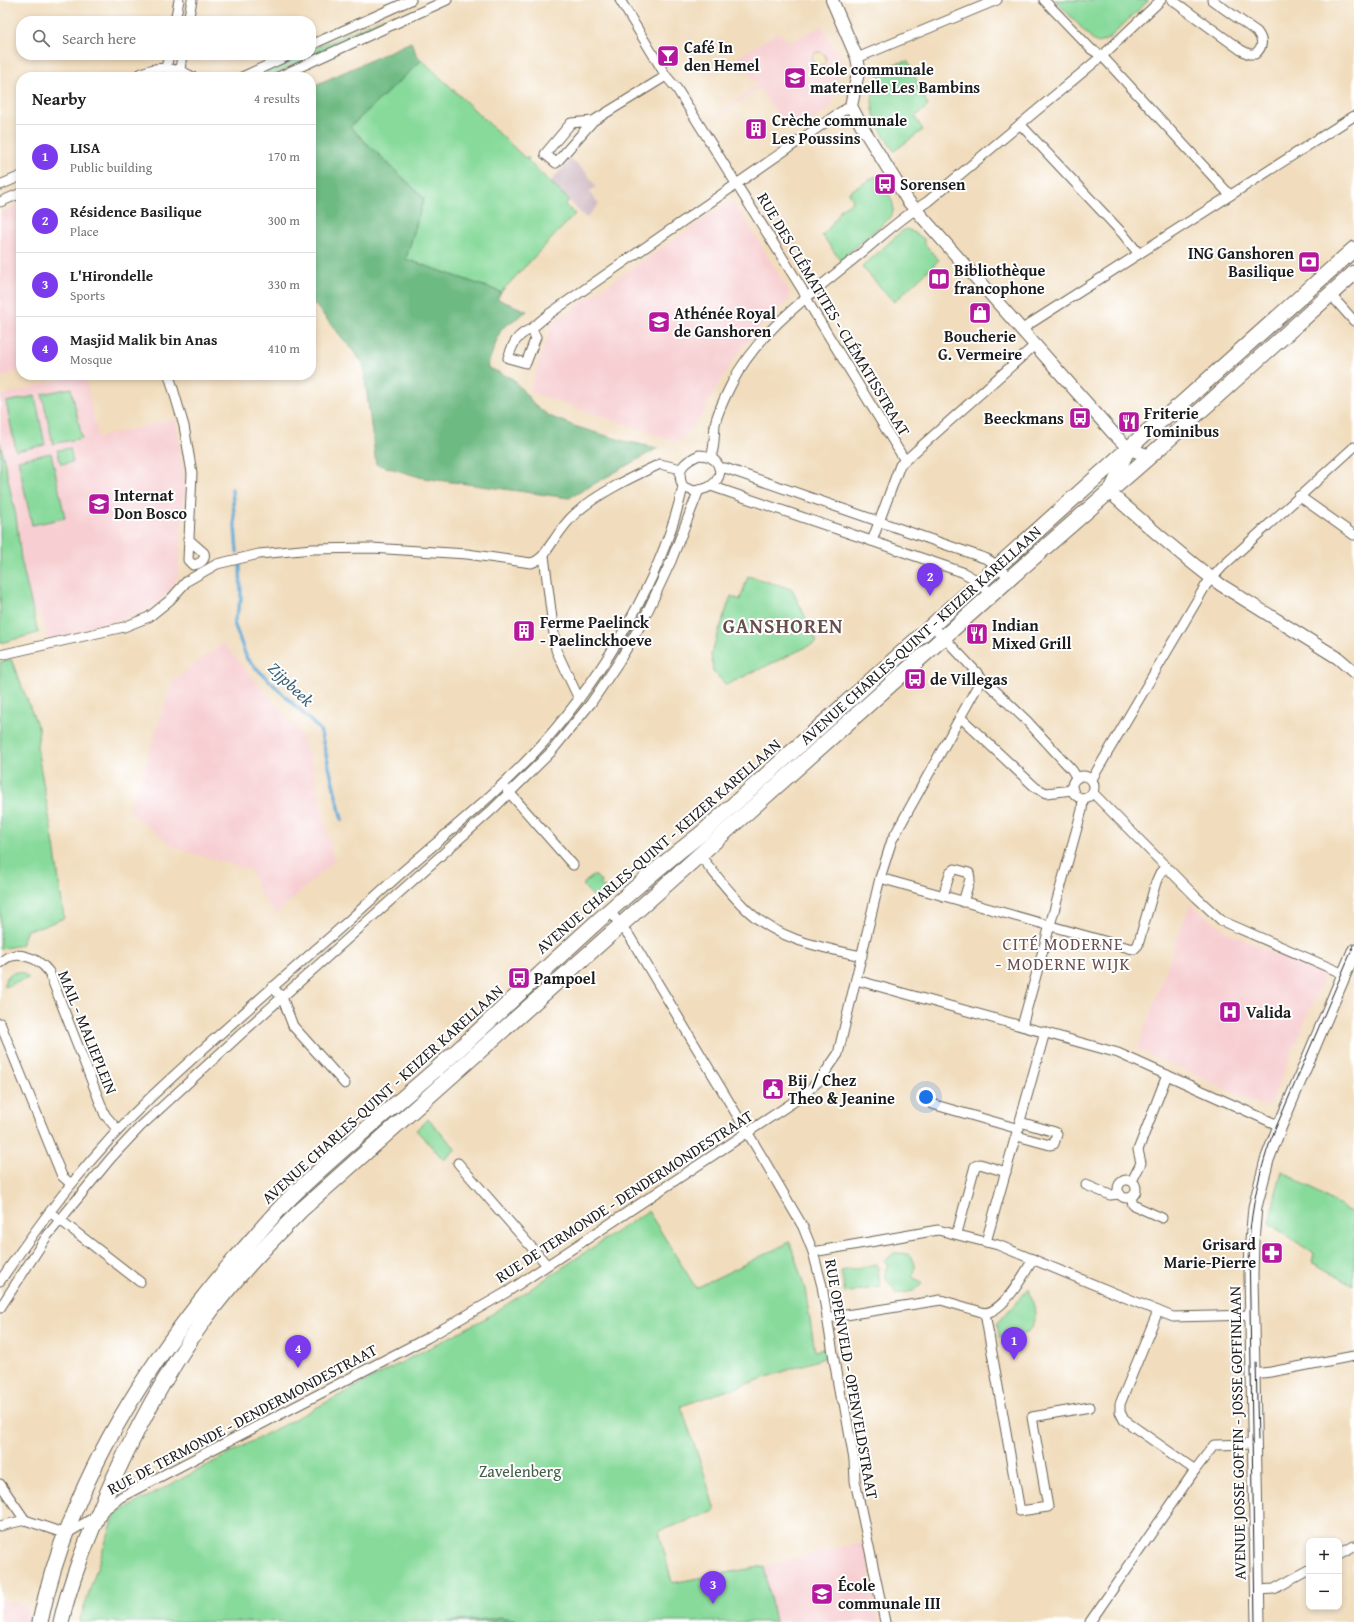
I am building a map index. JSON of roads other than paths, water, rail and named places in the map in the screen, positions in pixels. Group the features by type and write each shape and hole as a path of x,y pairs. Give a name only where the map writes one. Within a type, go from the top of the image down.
{"main road":[{"name":"AVENUE CHARLES-QUINT - KEIZER KARELLAAN","path":"40,1622 44,1601 66,1534 92,1470 130,1402 184,1321 248,1244 294,1194 468,1040 609,910 702,833 1129,448 1354,249"},
{"name":"AVENUE CHARLES-QUINT - KEIZER KARELLAAN","path":"61,1622 80,1558 98,1515 142,1419 174,1363 204,1320 252,1262 300,1211 1354,273"},
{"name":"AVENUE JOSSE GOFFIN - JOSSE GOFFINLAAN","path":"1258,1622 1252,1315 1252,1241 1255,1207 1262,1174 1280,1126 1354,951"},
{"path":"66,1534 77,1545 80,1558"}],"street":[{"path":"176,16 179,0"},
{"path":"189,16 192,0"},
{"path":"316,43 411,0"},
{"path":"316,59 447,0"},
{"name":"RUE DES CLÉMATITES - CLÉMATISSTRAAT","path":"620,0 666,76 677,89 802,289 904,459"},
{"path":"832,0 857,58 859,68 851,106 861,125 905,196 961,262 1113,433 1129,448 1150,456"},
{"path":"857,58 998,0"},
{"path":"1044,0 1091,49 1102,56 1230,195"},
{"path":"711,457 713,452 716,423 722,404 744,361 765,335 807,298 916,209 927,202 1102,56 1161,0"},
{"path":"1172,0 1241,50 1249,54 1255,54 1260,50 1262,39 1257,32 1212,0"},
{"path":"400,5 405,18"},
{"path":"166,68 168,60"},
{"path":"180,70 181,60"},
{"path":"253,72 279,60"},
{"path":"289,72 315,60"},
{"path":"146,72 166,68 184,72"},
{"path":"594,121 571,123 545,154 556,163 594,121 666,76"},
{"path":"531,329 549,314 737,185 838,113 851,106"},
{"path":"1022,330 1031,322 1354,116"},
{"path":"1020,124 1123,234 1139,254"},
{"path":"0,185 16,178"},
{"path":"0,202 16,195"},
{"path":"1330,294 1354,321"},
{"path":"872,541 900,465 904,459 1035,345"},
{"path":"170,380 184,426 192,473 188,539"},
{"path":"1092,779 1083,776 1077,778 1073,782 1073,790 1078,796 1083,798 1088,797 1093,793 1094,785 1092,779 1206,585 1222,567 1354,447"},
{"path":"1129,448 1109,492 1160,537 1212,578 1338,658 1354,672"},
{"path":"0,1281 49,1212 71,1184 118,1130 153,1095 272,987 502,784 543,743 579,699 607,658 647,585 661,554 683,486 680,477 681,469 686,462 699,455 711,457 718,463 719,474 711,486 694,491 683,486"},
{"path":"0,655 124,627 149,617 170,600 187,580 217,564 259,554 312,549 371,548 467,554 531,563 544,556 554,540 575,514 604,492 660,464 681,469"},
{"path":"719,468 725,468 987,559 998,566 1010,579"},
{"path":"711,486 962,572 980,582 991,595"},
{"path":"0,1308 59,1220 111,1158 140,1127 282,997 510,793 551,752 591,703 618,664 643,621 658,592 699,490"},
{"path":"1299,496 1354,534"},
{"path":"544,556 556,650 579,699"},
{"path":"932,625 982,678 1027,721 1072,770 1077,778"},
{"name":"RUE DE TERMONDE - DENDERMONDESTRAAT","path":"66,1534 98,1515 121,1497 427,1338 507,1292 801,1097 820,1080 834,1062 838,1054 880,878 892,840 982,678"},
{"path":"960,717 1036,788 1046,794 1073,790"},
{"path":"502,784 574,865"},
{"path":"1093,793 1222,921 1344,974"},
{"path":"1022,1026 1082,810 1083,798"},
{"path":"700,856 742,906 767,926 804,943 862,956"},
{"path":"880,878 1134,949 1138,944 1156,882 1160,873 1166,866"},
{"path":"943,896 950,873 955,869 969,873 970,879 963,902"},
{"name":"RUE OPENVELD - OPENVELDSTRAAT","path":"609,910 634,944 748,1132 803,1227 813,1252 822,1286 840,1396 844,1403 854,1460 855,1480 885,1622"},
{"name":"MAIL - MALIEPLEIN","path":"0,963 4,959 16,955 30,957 43,963 49,972 105,1115 118,1130"},
{"path":"856,980 1118,1053 1280,1126"},
{"path":"272,987 282,997 292,1026 345,1084"},
{"path":"0,1023 62,1176 71,1184"},
{"path":"986,1242 1046,1032"},
{"path":"1132,1181 1141,1162 1138,1150 1168,1075"},
{"path":"932,1104 1019,1129"},
{"path":"458,1164 547,1265"},
{"path":"957,1233 976,1166 980,1164 1006,1172"},
{"path":"1120,1194 1118,1190 1121,1182 1124,1180 1132,1181"},
{"path":"1086,1185 1110,1195 1120,1194 1123,1197 1131,1197 1136,1192 1136,1188 1132,1181"},
{"path":"1131,1197 1133,1204 1162,1218"},
{"path":"49,1212 140,1282"},
{"path":"813,1252 938,1230 957,1233 1033,1259 1173,1317 1252,1315"},
{"path":"827,1318 940,1300 985,1313 991,1312 998,1308 1021,1280 1033,1259"},
{"path":"1158,1311 1120,1404 1120,1412 1124,1420 1130,1425 1195,1470"},
{"path":"985,1313 1020,1511 1048,1507 1032,1417 1090,1408"},
{"path":"1253,1374 1354,1356"},
{"path":"1090,1622 1195,1470 1214,1445 1255,1444"},
{"path":"0,1484 25,1520"},
{"path":"0,1526 25,1520 66,1534"},
{"path":"1342,1552 1354,1546"},
{"path":"1257,1590 1274,1588 1306,1572"}],"waterway":[{"name":"Zijpbeek","path":"232,489 237,552"},
{"name":"Zijpbeek","path":"240,565 241,599 234,623 247,659 320,730 342,820"}],"tram line":[{"path":"1255,1622 1249,1241 1252,1215 1260,1177 1271,1139 1354,945"},
{"path":"1256,1362 1258,1440"}],"place":[{"name":"Café In den Hemel","path":"668,56"},
{"name":"Ecole communale maternelle Les Bambins","path":"795,78"},
{"name":"Crèche communale Les Poussins","path":"756,129"},
{"name":"Sorensen","path":"885,184"},
{"name":"ING Ganshoren Basilique","path":"1309,262"},
{"name":"Bibliothèque francophone","path":"939,279"},
{"name":"Boucherie G. Vermeire","path":"980,313"},
{"name":"Athénée Royal de Ganshoren","path":"659,322"},
{"name":"Beeckmans","path":"1080,418"},
{"name":"Friterie Tominibus","path":"1129,422"},
{"name":"Internat Don Bosco","path":"99,504"},
{"name":"Résidence Basilique","path":"930,596"},
{"name":"Ferme Paelinck - Paelinckhoeve","path":"524,631"},
{"name":"Indian Mixed Grill","path":"977,634"},
{"name":"de Villegas","path":"915,679"},
{"name":"Pampoel","path":"519,978"},
{"name":"Valida","path":"1230,1012"},
{"name":"Bij / Chez Theo & Jeanine","path":"773,1089"},
{"name":"Grisard Marie-Pierre","path":"1272,1253"},
{"name":"LISA","path":"1014,1360"},
{"name":"Masjid Malik bin Anas","path":"298,1368"},
{"name":"École communale III","path":"822,1594"},
{"name":"L'Hirondelle","path":"713,1604"}],"district":[{"name":"GANSHOREN","path":"783,626"},
{"name":"CITÉ MODERNE - MODERNE WIJK","path":"1063,954"}],"park label":[{"name":"Zavelenberg","path":"520,1471"}]}
